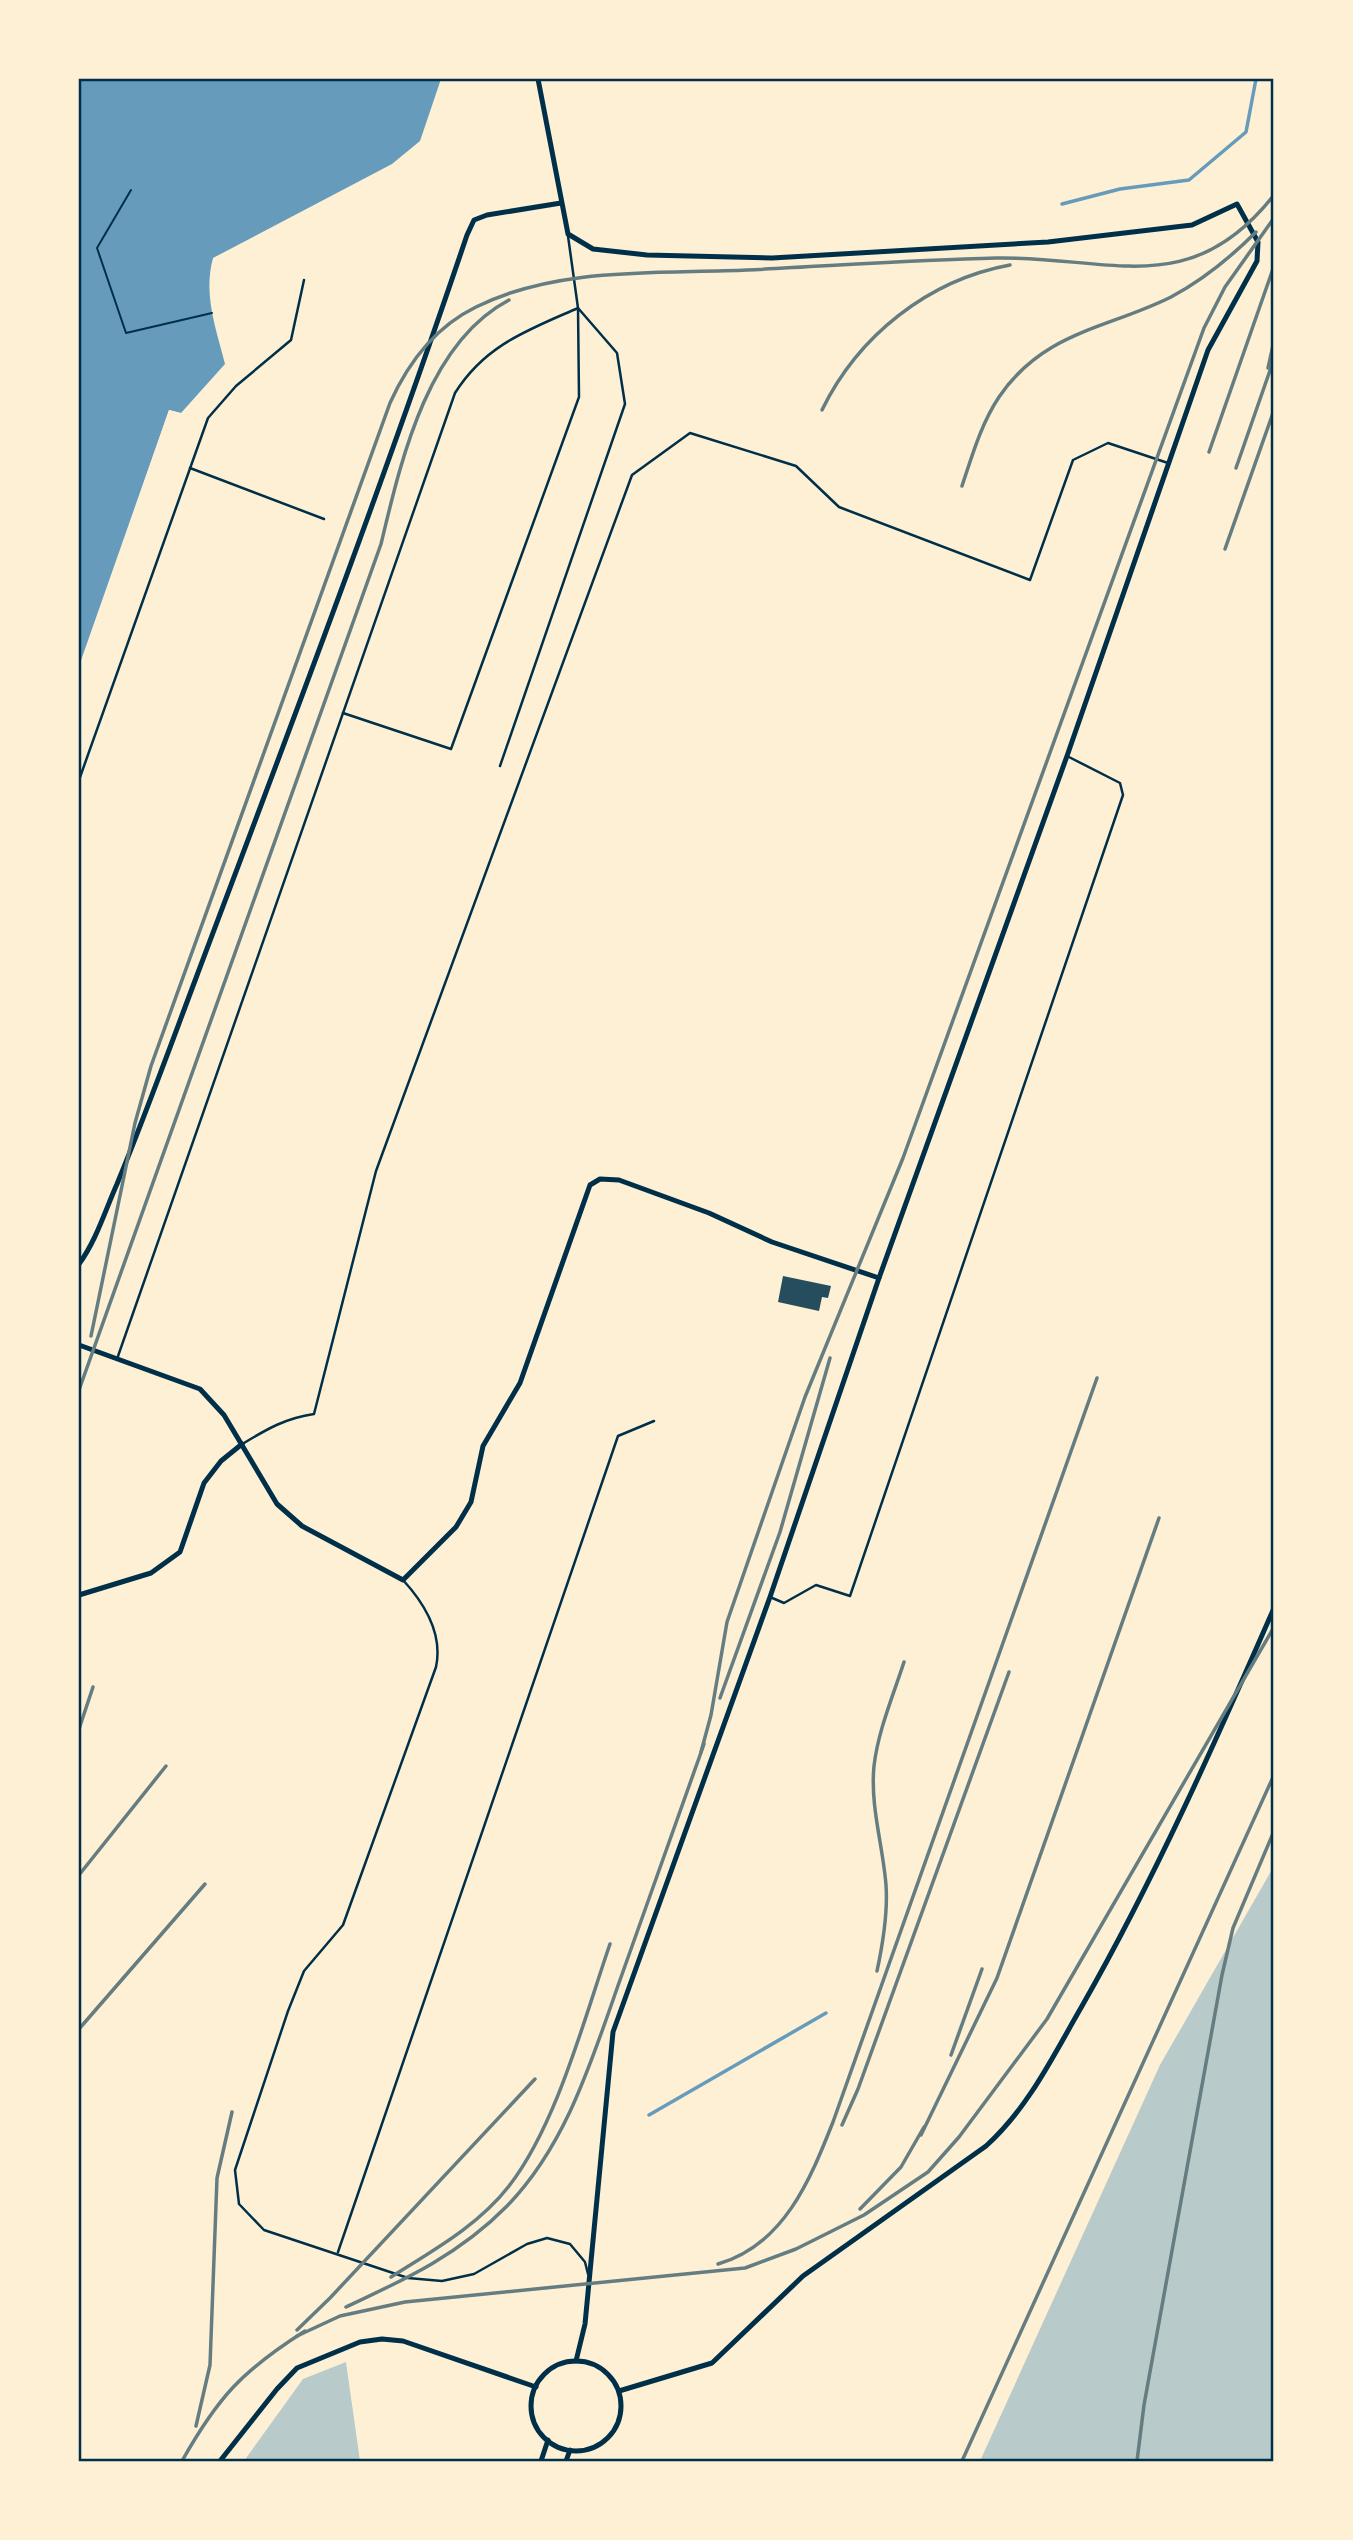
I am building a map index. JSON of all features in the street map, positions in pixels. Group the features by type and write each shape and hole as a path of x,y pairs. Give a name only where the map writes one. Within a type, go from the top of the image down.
{"street":[{"path":"538,79 568,234 593,249 772,258 1048,242 1192,225 1237,204 1258,242 1257,261 1208,350 1067,756 879,1278 770,1597 613,2032 584,2324 576,2361"},
{"path":"79,1264 91,1245 130,1154 310,675 399,426 435,336 467,235 474,220 486,215 561,203"},
{"path":"79,1345 200,1390 214,1401 277,1504 302,1526 403,1580 464,1516 471,1502 483,1446 520,1382 590,1185 600,1179 619,1180 709,1213 772,1242 879,1278"},
{"path":"79,1595 151,1573 180,1552 204,1483 221,1461 242,1444"},
{"path":"619,2391 712,2362 803,2276 986,2146 1006,2128 1030,2096 1128,1926 1274,1608"},
{"path":"220,2461 291,2373 310,2361 360,2342 383,2339 403,2342 536,2387"},
{"path":"576,2361 600,2368 619,2391 621,2410 612,2433 596,2446 570,2450 548,2440 534,2418 532,2402 536,2387 551,2369 576,2361"},
{"path":"541,2461 548,2440"},
{"path":"566,2461 570,2450"}],"lane":[{"path":"342,713 451,748 579,397 578,308 568,234"},
{"path":"79,780 208,418 223,399 291,340 304,280"},
{"path":"117,1360 455,393 466,375 505,340 578,308"},
{"path":"499,766 625,404 617,353 578,308"},
{"path":"242,1444 275,1424 293,1417 314,1414 376,1171 632,475 690,433 796,466 839,507 1030,580 1073,460 1108,443 1168,463"},
{"path":"190,468 324,519"},
{"path":"770,1597 784,1603 816,1585 850,1596 1123,796 1120,783 1067,756"},
{"path":"338,2252 618,1436 654,1421"},
{"path":"403,1580 429,1617 437,1637 439,1653 431,1685 387,1798 343,1925 304,1970 235,2170 239,2204 264,2230 338,2252 394,2275 442,2281 474,2274 527,2244 556,2238 576,2249 585,2262 588,2278"}],"path":[{"path":"131,190 97,248 126,333 212,313"}],"shaded area":[{"path":"1274,1866 1274,2461 980,2461 1160,2065"},
{"path":"346,2362 360,2461 244,2461 303,2379"}],"water":[{"path":"79,79 441,79 420,141 392,164 213,258 210,298 225,364 181,413 169,410 79,666"}],"pier":[{"path":"169,410 184,414 171,414 79,669"}],"building":[{"path":"783,1276 831,1286 828,1298 822,1297 819,1311 778,1302"}],"waterway":[{"path":"1062,204 1120,189 1189,180 1246,132 1256,79"},
{"path":"649,2115 826,2013"}],"railway":[{"path":"91,1336 135,1123 151,1066 390,403 405,374 424,347 448,325 476,307 541,284 575,278 996,258 1146,266 1179,261 1211,250 1243,228 1274,195"},
{"path":"701,1752 711,1715 727,1622 805,1397 903,1158 1204,328 1225,287 1274,218"},
{"path":"962,486 993,407 1017,375 1036,358 1078,334 1171,297 1216,268 1256,232"},
{"path":"822,410 855,358 899,315 951,284 1010,265"},
{"path":"1209,452 1274,266"},
{"path":"79,1390 381,544 398,477 422,407 438,374 457,345 481,319 509,300"},
{"path":"1268,368 1274,341"},
{"path":"1236,468 1274,359"},
{"path":"1225,549 1274,410"},
{"path":"720,1698 780,1532 830,1358"},
{"path":"718,2264 741,2255 761,2242 777,2226 792,2208 815,2166 833,2122 1097,1378"},
{"path":"921,2135 997,1978 1159,1518"},
{"path":"297,2336 340,2316 405,2302 745,2268 796,2249 864,2215 928,2172 959,2137 1047,2019 1274,1627"},
{"path":"877,1971 886,1896 874,1796 874,1766 882,1727 904,1662"},
{"path":"842,2125 858,2089 1009,1672"},
{"path":"79,1729 93,1687"},
{"path":"346,2307 431,2264 470,2238 507,2206 546,2156 588,2070 704,1744"},
{"path":"79,1875 166,1766"},
{"path":"962,2461 1274,1775"},
{"path":"1137,2461 1144,2405 1222,1975 1233,1928 1274,1831"},
{"path":"79,2029 205,1884"},
{"path":"391,2277 469,2226 497,2200 526,2161 568,2070 610,1944"},
{"path":"951,2055 982,1969"},
{"path":"297,2330 535,2079"},
{"path":"196,2426 210,2365 217,2178 232,2112"},
{"path":"860,2209 901,2167 924,2127"},
{"path":"182,2461 208,2419 233,2387 264,2359 305,2331"}]}
